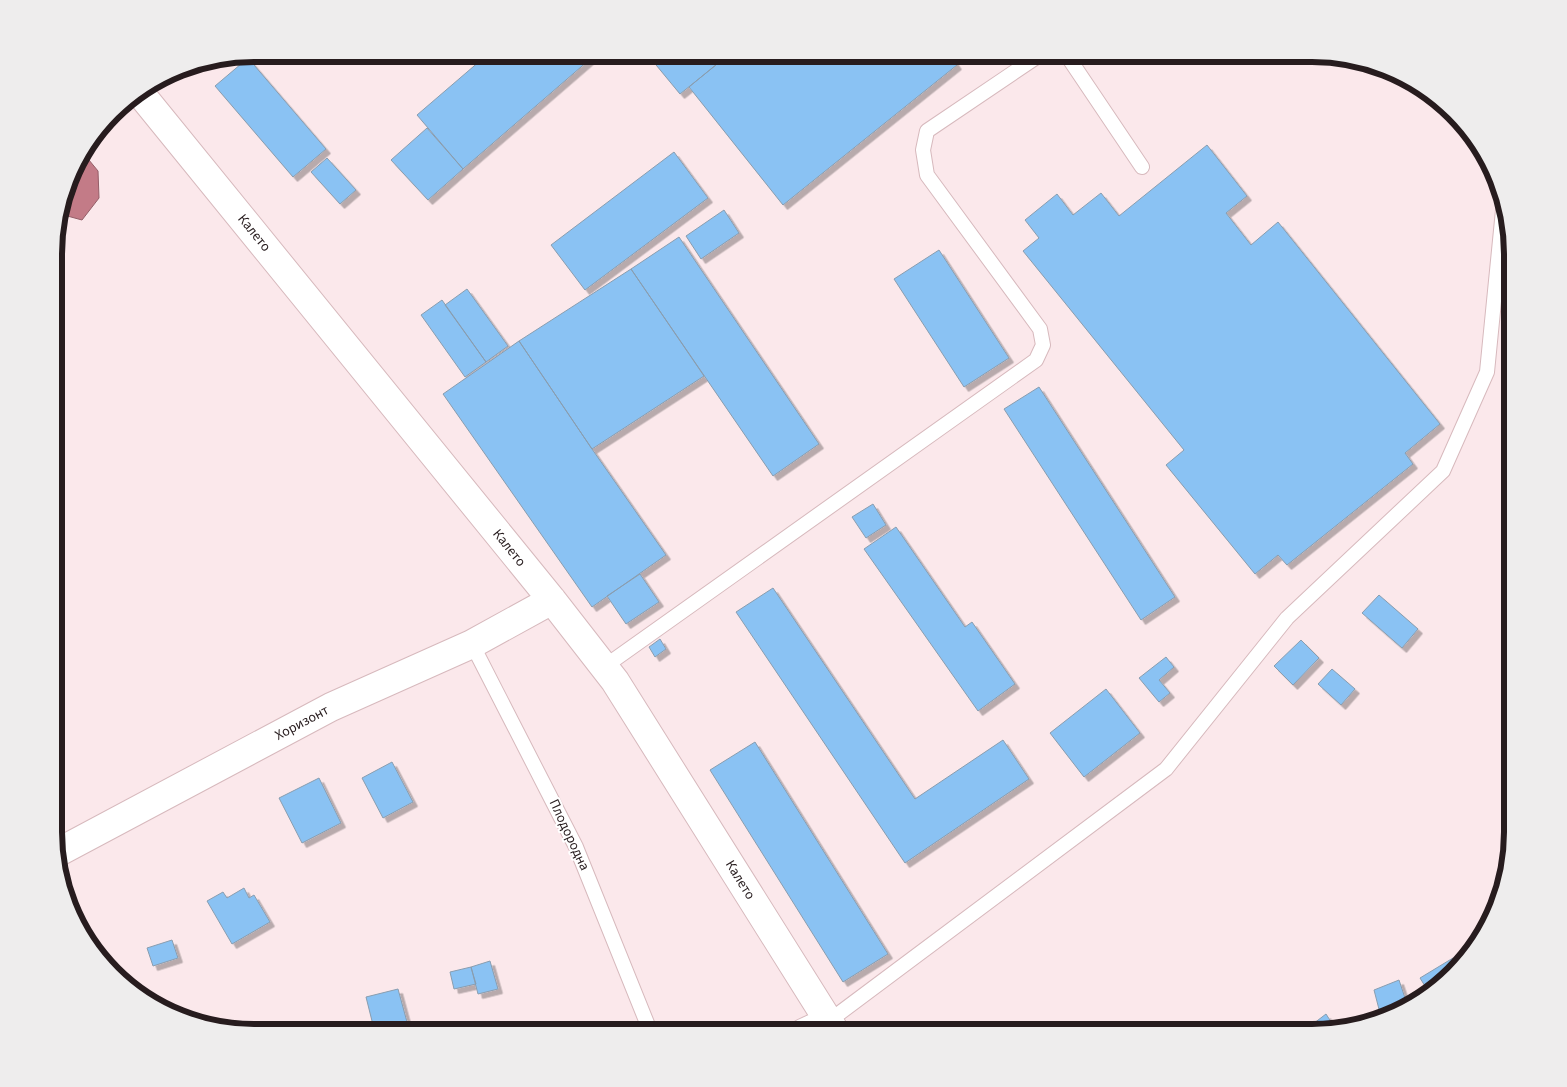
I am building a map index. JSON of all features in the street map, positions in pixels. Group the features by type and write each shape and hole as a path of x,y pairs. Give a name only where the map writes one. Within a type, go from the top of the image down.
{"street":[{"name":"Калето","path":"144,98 552,600 604,667 620,689 831,1025"},
{"name":"Хоризонт","path":"63,850 331,707 472,644 552,600"}],"lane":[{"path":"604,667 1036,360 1043,345 1040,329 927,175 923,150 927,131 1029,62"},
{"path":"1071,62 1142,167"},
{"path":"835,1025 1166,770 1287,618 1443,471 1487,372 1502,222"},
{"name":"Плодородна","path":"472,644 576,847 648,1025"}],"shaded area":[{"path":"88,159 98,171 99,198 82,220 66,216 77,181"}],"building":[{"path":"252,62 326,149 293,177 215,86 242,63"},
{"path":"479,62 587,62 463,169 417,115"},
{"path":"654,62 714,62 716,65 680,94"},
{"path":"719,62 955,62 957,65 783,205 689,87"},
{"path":"427,128 463,169 428,200 391,160"},
{"path":"1207,145 1247,196 1226,213 1251,245 1278,222 1440,424 1405,453 1413,464 1287,565 1278,555 1255,574 1166,465 1184,450 1023,251 1039,238 1025,220 1057,194 1073,215 1101,193 1119,216"},
{"path":"674,152 708,198 585,290 551,245"},
{"path":"327,158 356,190 340,204 311,172"},
{"path":"724,210 739,233 701,259 686,236"},
{"path":"679,237 819,444 773,476 631,269"},
{"path":"939,250 1009,358 964,387 894,279"},
{"path":"631,269 704,376 592,449 519,341"},
{"path":"467,289 508,346 486,362 445,305"},
{"path":"442,300 486,362 465,377 421,315"},
{"path":"519,341 666,555 592,607 443,394"},
{"path":"1039,387 1175,597 1141,620 1004,409"},
{"path":"873,504 886,525 866,538 852,517"},
{"path":"896,527 965,627 972,622 1015,684 978,711 864,549"},
{"path":"640,574 659,602 626,624 607,596"},
{"path":"773,588 915,799 1003,740 1029,779 905,863 736,612"},
{"path":"1379,595 1418,629 1402,648 1362,613"},
{"path":"660,639 666,649 655,657 649,647"},
{"path":"1301,640 1319,658 1293,685 1274,666"},
{"path":"1166,657 1174,667 1159,680 1170,693 1159,702 1139,678"},
{"path":"1332,669 1355,689 1341,705 1318,684"},
{"path":"1106,689 1140,733 1084,777 1050,733"},
{"path":"755,742 888,954 843,982 710,770"},
{"path":"392,762 413,802 383,818 362,778"},
{"path":"319,778 341,823 302,843 279,798"},
{"path":"244,888 249,898 254,895 270,922 232,944 207,901 223,892 227,898"},
{"path":"172,940 178,958 153,966 147,948"},
{"path":"1453,958 1455,961 1426,987 1420,978"},
{"path":"490,961 498,989 478,994 471,967"},
{"path":"471,967 476,984 454,989 450,972"},
{"path":"1399,980 1406,1000 1380,1012 1374,990"},
{"path":"398,989 408,1025 373,1025 366,997"},
{"path":"1326,1014 1332,1023 1325,1024 1312,1025"}]}
